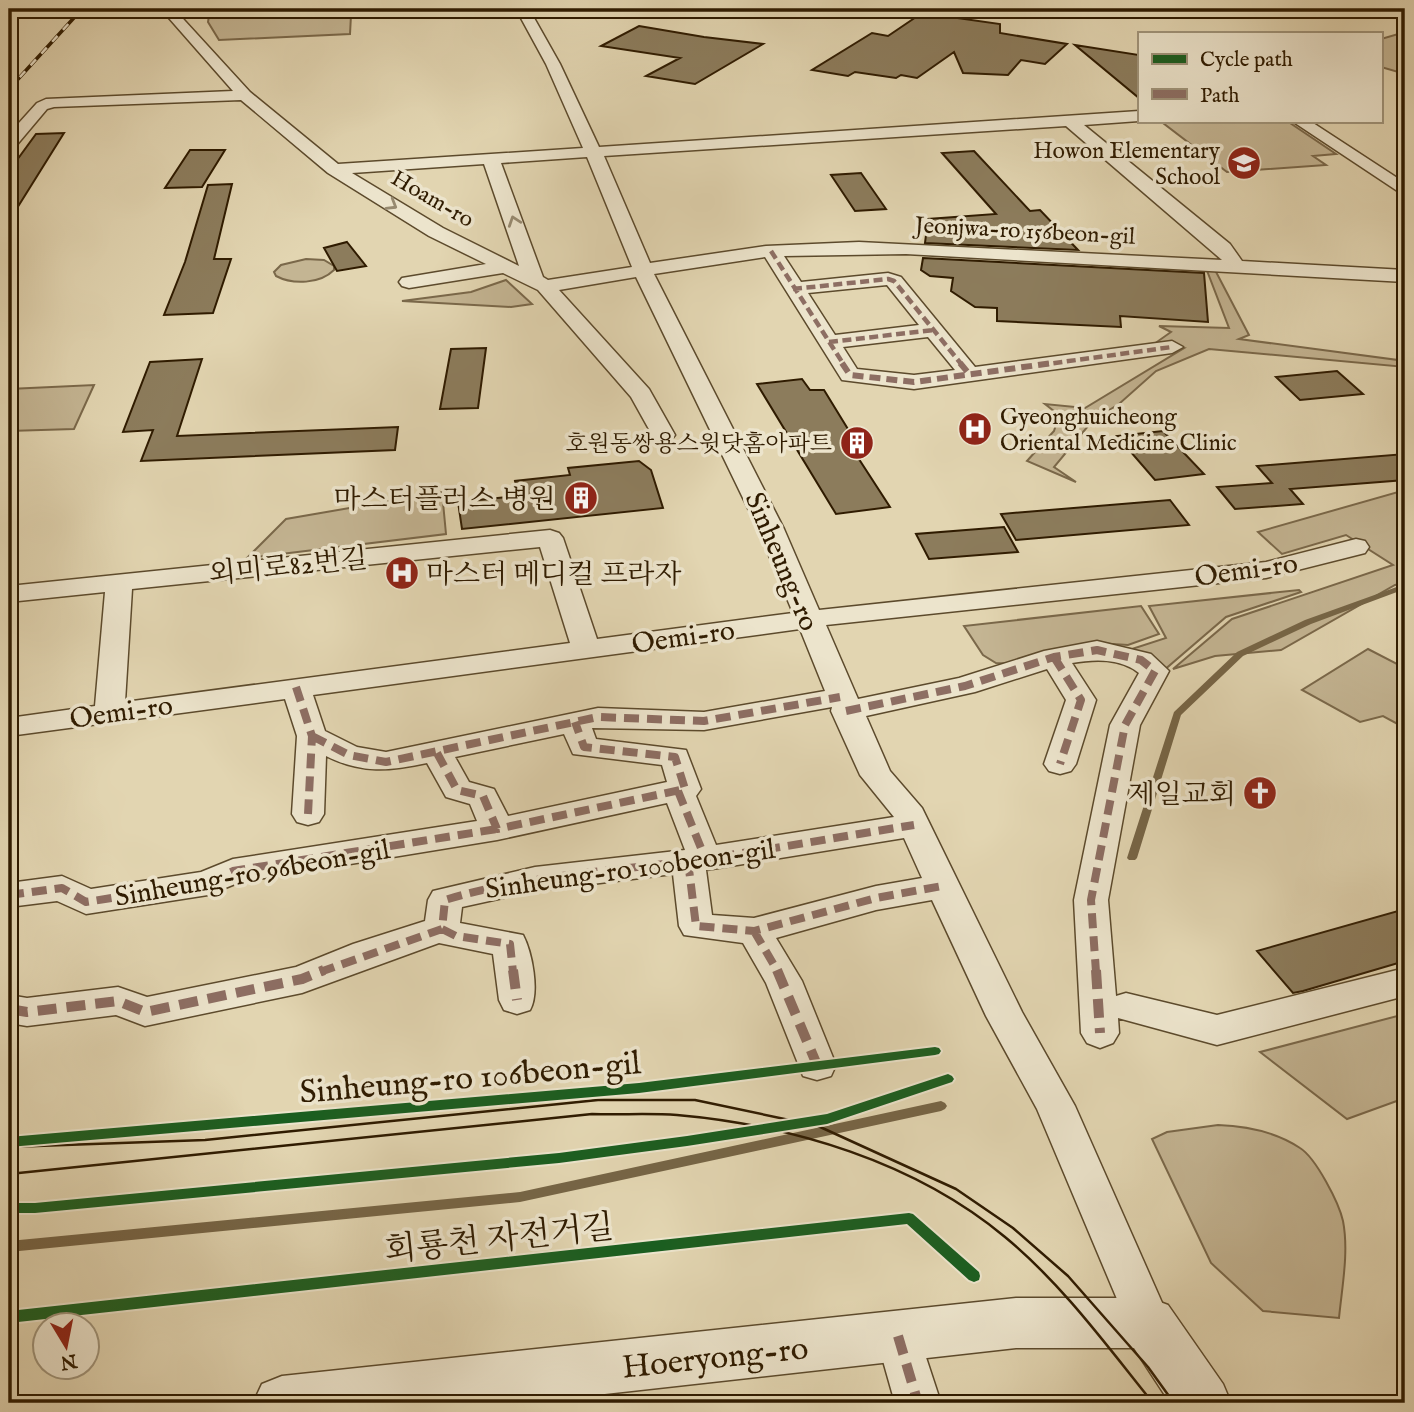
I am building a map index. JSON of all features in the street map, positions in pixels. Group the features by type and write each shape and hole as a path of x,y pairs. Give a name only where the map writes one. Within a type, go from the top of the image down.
{"street":[{"name":"Hoam-ro","path":"167,9 245,95 334,169 436,232 540,284 641,394 663,435"},
{"name":"Sinheung-ro","path":"523,9 553,64 594,153 644,272 741,464 876,775 906,808 1004,1016 1055,1106 1149,1322"},
{"path":"9,144 42,106 51,102 245,95"},
{"path":"334,169 1138,116"},
{"path":"1070,121 1223,248 1237,267"},
{"path":"1302,122 1405,191"},
{"path":"491,160 540,284"},
{"name":"Jeonjwa-ro 156beon-gil","path":"540,284 644,272 719,257 771,251 906,248 1405,276"},
{"path":"771,251 850,375 914,382 1172,347"},
{"path":"409,282 503,267"},
{"path":"793,289 888,279 894,281 970,374"},
{"path":"828,342 934,330"},
{"name":"외미로82번길","path":"9,593 550,538 586,649"},
{"name":"Oemi-ro","path":"9,727 809,619 1266,570 1356,547"},
{"path":"109,713 120,582"},
{"path":"312,736 349,755 386,762 598,717 704,721 965,686 1054,657 1097,650 1141,660 1155,671 1125,725 1091,900 1100,1033"},
{"path":"1054,657 1081,700 1060,764"},
{"path":"296,687 312,736 308,814"},
{"path":"575,722 584,747 675,757 685,789 678,790 697,860 696,926 754,931 876,898 942,886"},
{"path":"437,753 457,790 483,796 498,829"},
{"name":"Sinheung-ro 96beon-gil","path":"9,895 62,888 86,902 208,883 233,871 498,829 678,790"},
{"name":"Sinheung-ro 100beon-gil","path":"442,929 445,900 488,885 575,872 697,860 914,825"},
{"path":"9,1009 27,1012 118,1001 145,1013 302,979 366,953 442,929 456,936 510,944 517,1000"},
{"path":"754,931 783,981 817,1065"},
{"path":"1126,1007 1217,1030 1405,982"},
{"path":"1149,1322 1175,1403"},
{"path":"1149,1322 1203,1403"},
{"name":"Hoeryong-ro","path":"282,1403 1016,1323 1149,1322"},
{"path":"898,1336 918,1403"}],"shaded area":[{"path":"210,9 341,9 340,15 351,15 350,34 219,40 208,22"},
{"path":"1405,32 1405,74 1382,67 1382,39"},
{"path":"1288,122 1336,154 1313,156 1326,165 1227,172 1163,123"},
{"path":"306,259 324,260 334,266 334,270 321,278 306,282 283,279 274,272 281,265"},
{"path":"1206,268 1214,268 1249,335 1239,339 1405,361 1405,367 1209,349 1156,371 1119,404 1093,420 1054,467 1076,482 1027,461 1054,431 1059,415 1045,404 1085,408 1184,348 1154,344 1171,332 1159,326 1229,328"},
{"path":"506,280 532,304 511,307 402,301 471,292"},
{"path":"94,385 74,429 9,431 9,389"},
{"path":"1405,490 1405,583 1395,585 1281,650 1215,656 1173,669 1232,619 1393,565 1346,535 1282,554 1258,532"},
{"path":"442,492 446,534 247,558 286,519"},
{"path":"1299,590 1301,592 1226,617 1163,671 1100,645 1132,649 1166,638 1149,606"},
{"path":"1141,606 1159,634 1128,645 1097,643 1018,664 996,663 983,655 964,626"},
{"path":"1368,649 1405,668 1405,728 1383,716 1360,722 1302,690"},
{"path":"1405,1014 1405,1098 1347,1119 1260,1052"},
{"path":"1218,1125 1250,1128 1281,1138 1306,1153 1320,1171 1337,1203 1345,1233 1339,1318 1263,1311 1211,1263 1152,1139 1167,1132"}],"building":[{"path":"922,13 1000,24 1000,33 1067,44 1045,64 1021,60 1008,75 963,73 954,52 917,78 855,72 848,76 812,70 872,33 888,36"},
{"path":"639,26 763,44 695,84 646,76 680,58 601,46"},
{"path":"1075,45 1138,55 1138,97"},
{"path":"64,133 9,221 9,171 36,134"},
{"path":"190,150 225,150 202,187 165,188"},
{"path":"974,151 1030,211 1040,210 1078,250 925,243 928,219 996,214 942,153"},
{"path":"861,173 886,209 855,211 831,175"},
{"path":"232,184 214,259 231,259 213,313 164,315 185,262 208,185"},
{"path":"347,242 366,266 337,271 324,248"},
{"path":"923,258 1204,273 1208,322 1120,316 1121,327 997,321 997,308 975,307 951,291 953,278 930,276 921,270"},
{"path":"486,348 478,408 440,409 451,349"},
{"path":"202,359 177,436 398,427 395,450 141,461 153,430 123,432 150,362"},
{"path":"1337,371 1363,394 1300,400 1276,377"},
{"name":"호원동쌍용스윗닷홈아파트","path":"802,379 810,390 824,390 862,452 855,453 890,507 836,514 757,384"},
{"path":"1163,431 1204,474 1155,480 1117,436"},
{"path":"1405,454 1405,480 1290,489 1303,504 1235,509 1217,487 1272,483 1257,466"},
{"name":"마스터플러스 병원","path":"639,461 651,470 663,508 462,529 458,502 518,496 515,481 570,475 568,468"},
{"path":"1170,500 1189,525 1016,540 1001,514"},
{"path":"1004,527 1018,552 929,559 916,534"},
{"path":"1405,909 1405,961 1303,991 1293,993 1257,951"}],"waterway":[{"path":"1132,858 1177,714 1240,654 1308,622 1405,586"},
{"path":"9,1247 520,1197 941,1106"}],"tram line":[{"path":"9,1147 205,1140 598,1100 695,1100 818,1126 956,1189 1013,1228 1068,1276 1148,1367 1174,1403"},
{"path":"9,1174 592,1114 677,1115 764,1128 808,1138 892,1168 970,1211 1005,1237 1046,1275 1153,1403"}],"railway":[{"path":"9,89 82,9"}],"marked path":[{"path":"771,251 850,375 914,382 1172,347"},
{"path":"793,289 888,279 894,281 970,375"},
{"path":"829,342 934,330"},
{"path":"846,711 965,686 1054,657 1097,650 1141,660 1155,671 1125,725 1091,900 1100,1033"},
{"path":"1054,657 1081,700 1060,764"},
{"path":"296,687 312,736 308,814"},
{"path":"312,736 349,755 386,762 598,717 704,721 840,697"},
{"path":"437,753 457,790 483,796 497,829 685,789 675,757 584,747 575,722"},
{"path":"678,791 705,858"},
{"path":"9,1009 27,1012 118,1001 145,1012 302,979 366,953 442,929 445,900 475,891 565,874 715,857 914,825"},
{"path":"9,895 62,888 86,902 208,883 233,871 497,829"},
{"path":"688,861 696,926 754,931 876,898 942,886"},
{"path":"442,929 456,936 510,944 517,1000"},
{"path":"754,931 784,981 817,1065"},
{"path":"898,1336 918,1403"}],"cycle path":[{"name":"Sinheung-ro 106beon-gil","path":"9,1142 639,1088 935,1051"},
{"path":"9,1208 35,1208 559,1158 687,1141 827,1119 948,1079"},
{"name":"회룡천 자전거길","path":"9,1317 909,1218 974,1276"}],"place":[{"name":"Howon Elementary School","path":"1244,163"},
{"name":"Gyeonghuicheong Oriental Medicine Clinic","path":"975,429"},
{"name":"호원동쌍용스윗닷홈아파트","path":"857,443"},
{"name":"마스터플러스 병원","path":"581,498"},
{"name":"마스터 메디컬 프라자","path":"402,573"},
{"name":"제일교회","path":"1260,793"}]}
